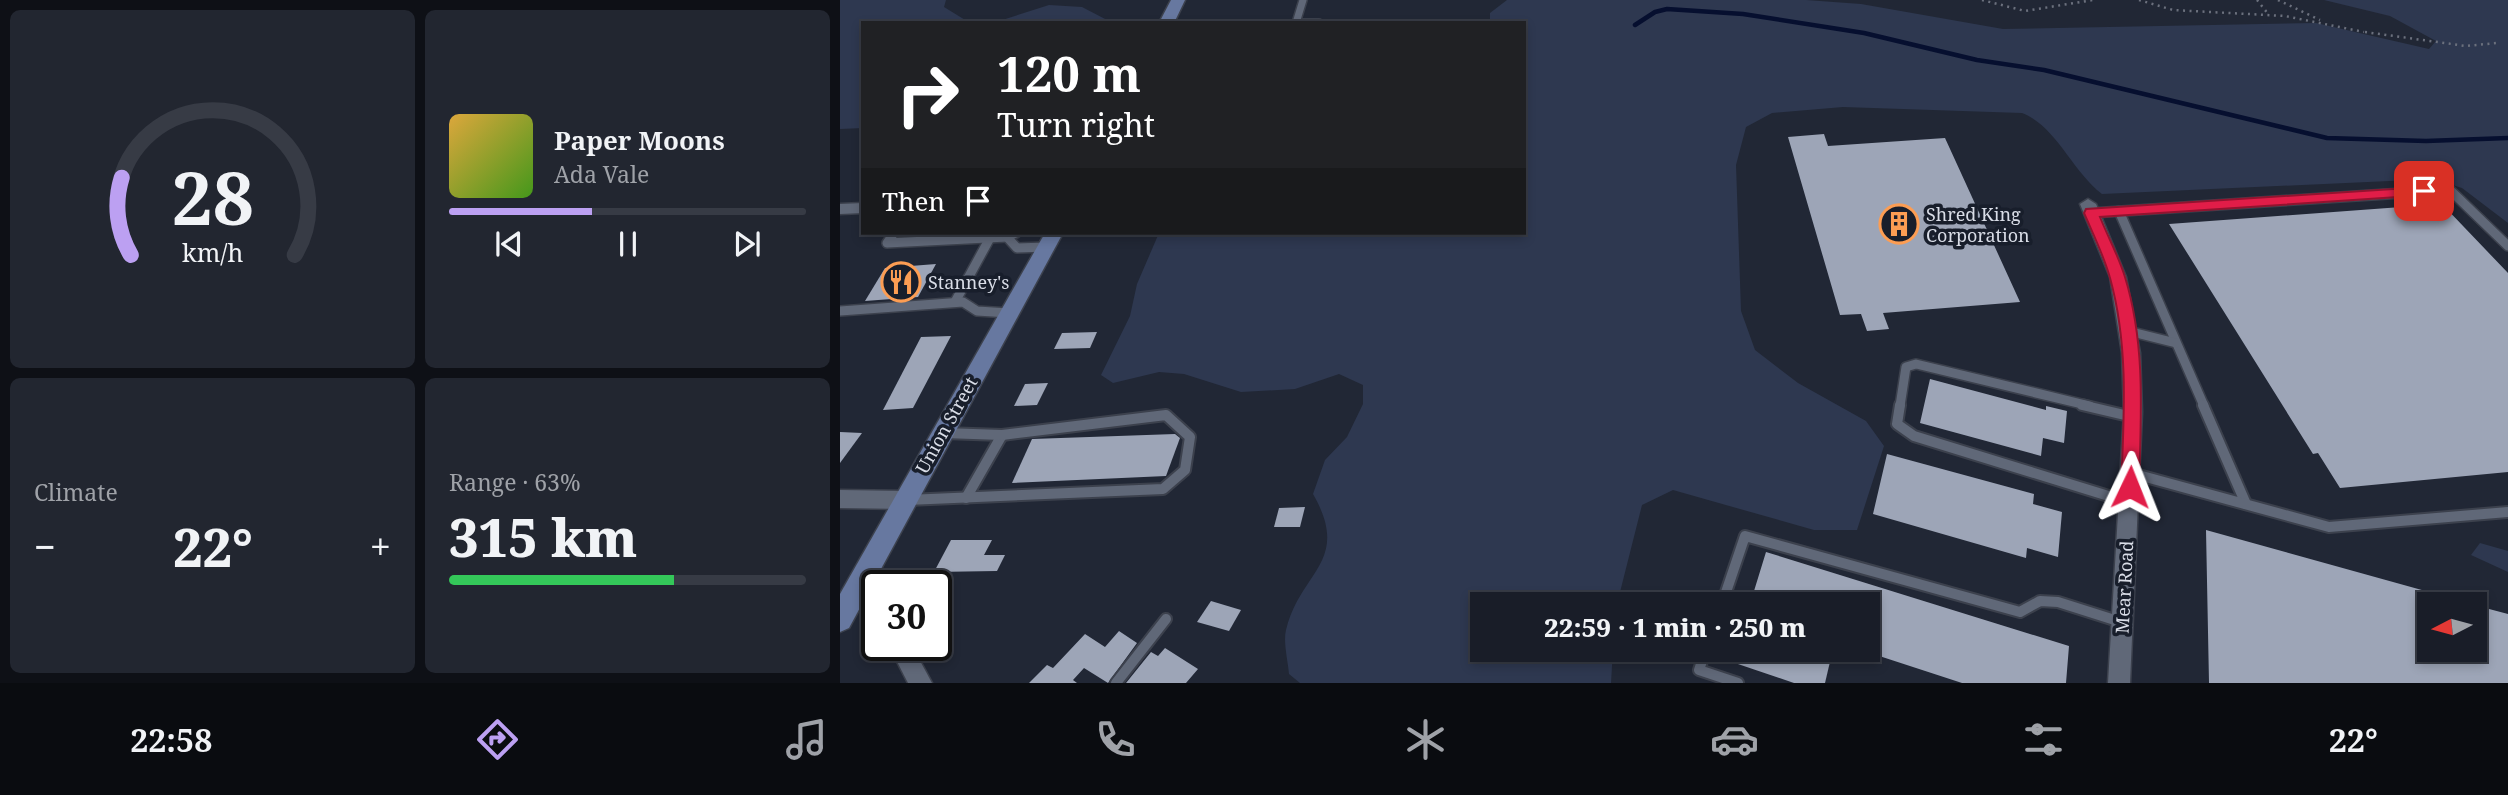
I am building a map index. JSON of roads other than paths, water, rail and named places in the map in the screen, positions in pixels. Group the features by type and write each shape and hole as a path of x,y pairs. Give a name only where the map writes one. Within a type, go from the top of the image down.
{"main road":[{"path":"1167,21 1178,0"},
{"name":"Union Street","path":"877,570 905,499 1050,240"},
{"name":"Union Street","path":"840,619 861,596"}],"street":[{"path":"840,209 861,208"},
{"name":"Mear Road","path":"2089,209 2118,277 2129,331 2133,417 2119,683"},
{"path":"840,499 905,499"},
{"path":"909,661 921,683"}],"lane":[{"path":"1297,21 1303,0"},
{"path":"2089,209 2119,211 2450,190 2508,246"},
{"path":"2119,211 2246,504"},
{"path":"893,235 887,243 1012,235 1017,248 1050,240"},
{"path":"955,302 991,235"},
{"path":"840,311 955,302 969,303 977,311 1009,313"},
{"path":"2129,331 2176,343"},
{"path":"2129,502 1914,436 1896,424 1906,367 1916,364 2133,417"},
{"path":"905,499 1163,489 1185,470 1190,438 1166,415 1002,435 942,433"},
{"path":"966,498 1002,435"},
{"path":"2131,472 2329,527 2508,512"},
{"path":"1726,592 1745,536 2020,612 2040,601 2059,602 2122,622"},
{"path":"1115,683 1166,619"},
{"path":"1702,662 1699,670 1738,683"}],"waterway":[{"path":"1635,25 1655,12 1667,9 1743,14 1864,33 1977,60 2044,70 2327,138 2426,141 2508,138"}],"place":[{"name":"Shred King Corporation","path":"1899,224"},
{"name":"Stanney's","path":"901,282"}]}
